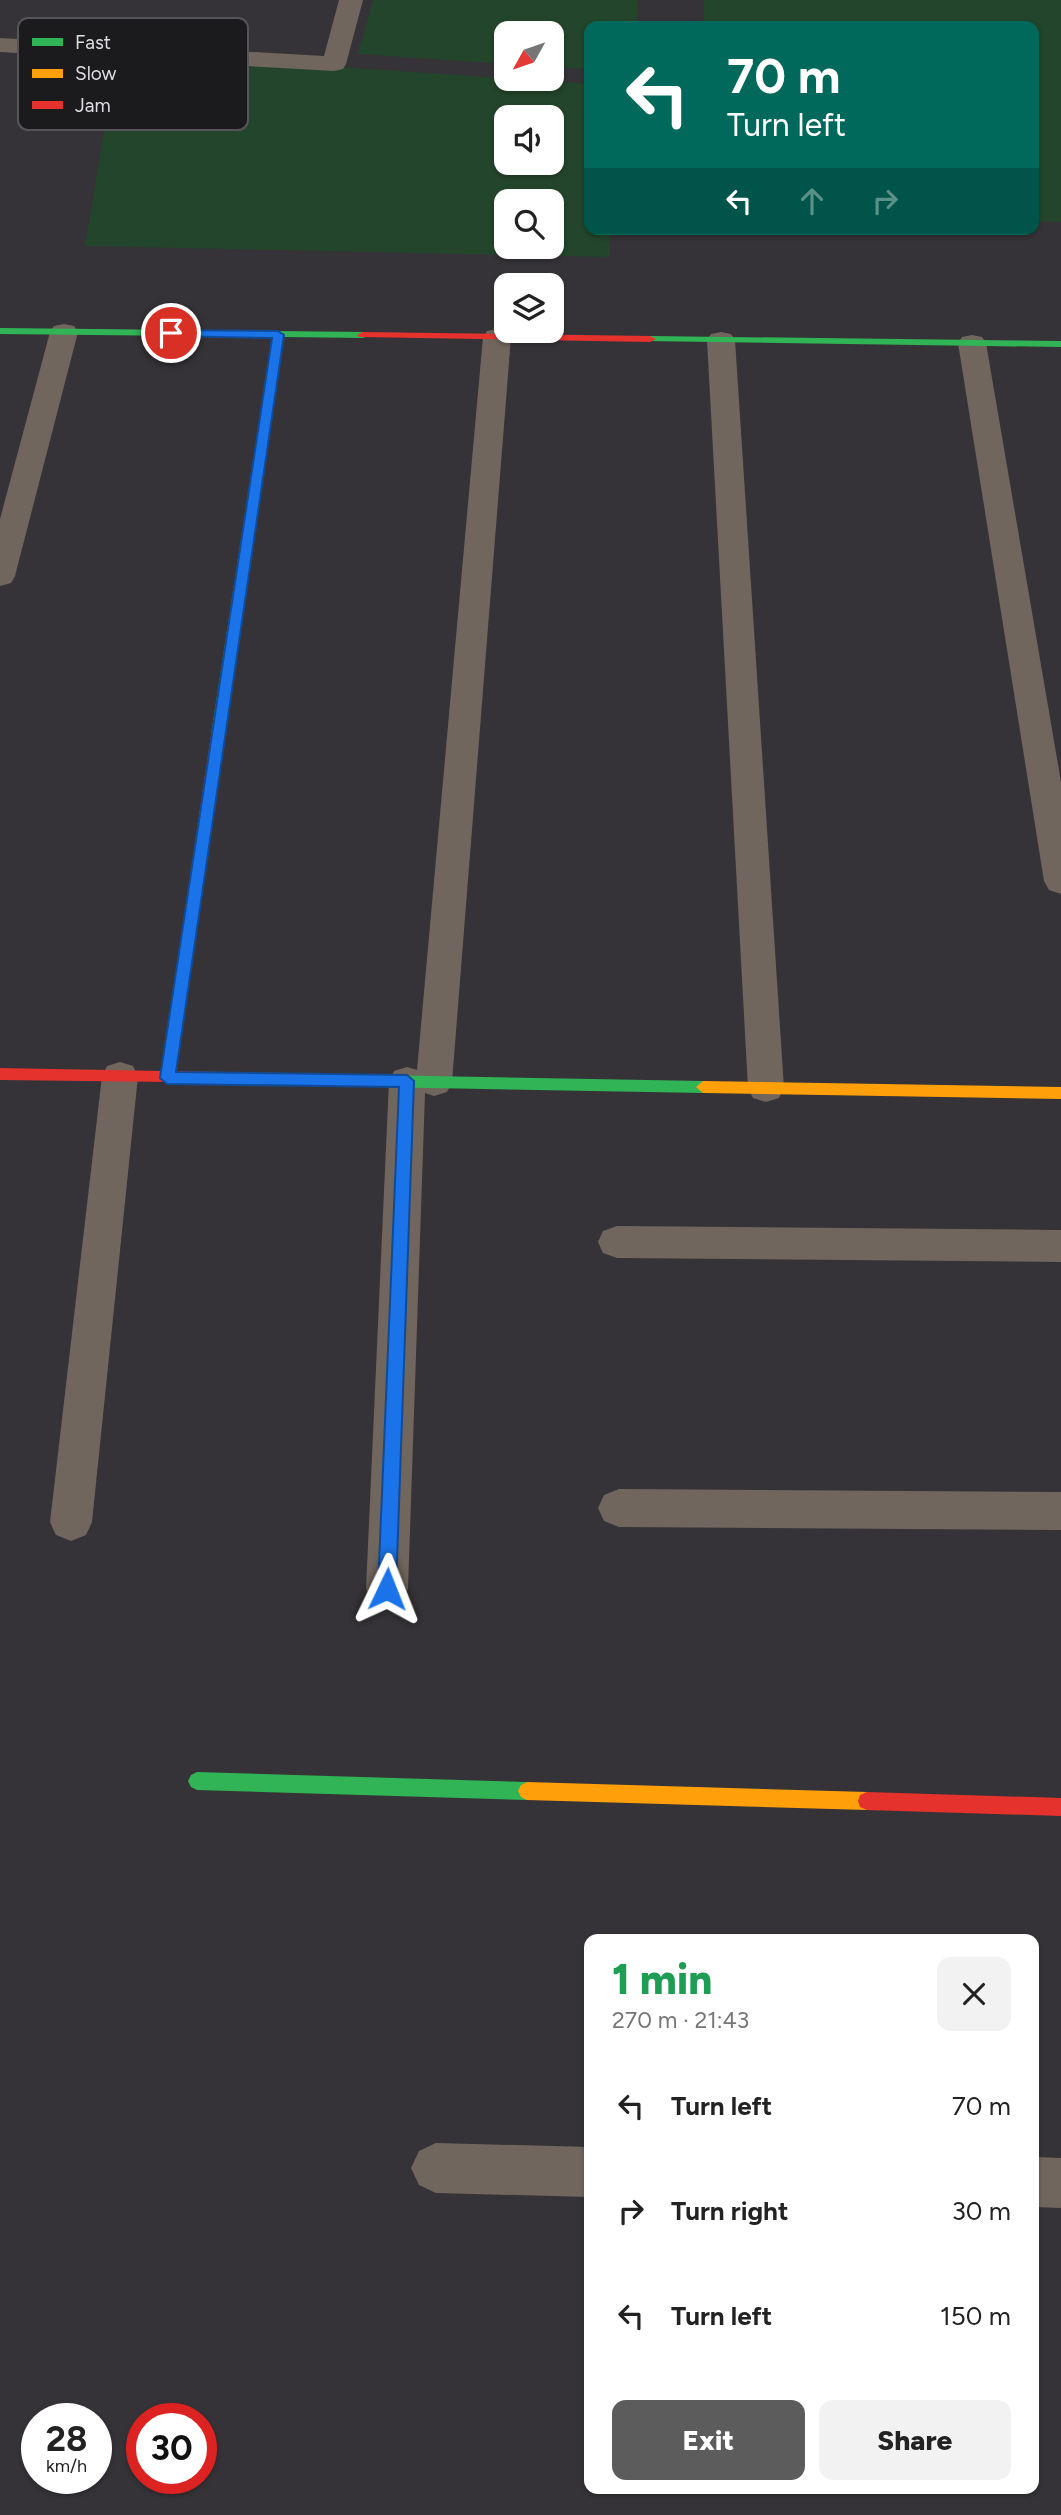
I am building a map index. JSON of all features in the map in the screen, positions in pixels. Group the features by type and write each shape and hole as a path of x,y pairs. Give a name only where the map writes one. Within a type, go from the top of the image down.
{"street":[{"path":"248,59 334,64 351,0"},
{"path":"0,45 18,46"},
{"path":"0,331 494,337"},
{"path":"0,576 65,332"},
{"path":"167,1078 278,335"},
{"path":"564,338 1061,344"},
{"path":"721,340 766,1087"},
{"path":"387,1589 420,1082 495,343"},
{"path":"972,343 1061,881"},
{"path":"0,1074 1061,1093"},
{"path":"71,1522 120,1076"},
{"path":"617,1242 1061,1246"},
{"path":"619,1508 1061,1511"},
{"path":"197,1781 1061,1807"},
{"path":"436,2168 584,2172"},
{"path":"1039,2182 1061,2183"}],"green space":[{"path":"373,0 638,0 637,21 584,21 584,69 564,68 564,21 494,21 494,63 358,54"},
{"path":"704,0 1061,0 1061,222 1039,221 1039,21 704,21"},
{"path":"248,61 494,78 494,91 564,91 564,82 584,84 584,235 609,235 610,257 564,256 564,189 494,189 494,255 85,246 104,130 248,130"}],"traffic: fast":[{"path":"0,331 363,335"},
{"path":"218,735 278,335"},
{"path":"650,339 1061,344"},
{"path":"323,1080 703,1087"},
{"path":"197,1781 527,1791"}],"traffic: slow":[{"path":"703,1087 1061,1093"},
{"path":"527,1791 867,1801"}],"traffic: jam":[{"path":"363,335 650,339"},
{"path":"167,1078 218,735"},
{"path":"0,1074 323,1080"},
{"path":"867,1801 1061,1807"}],"route":[{"path":"171,333 278,335 167,1078 407,1081 387,1589"}]}
